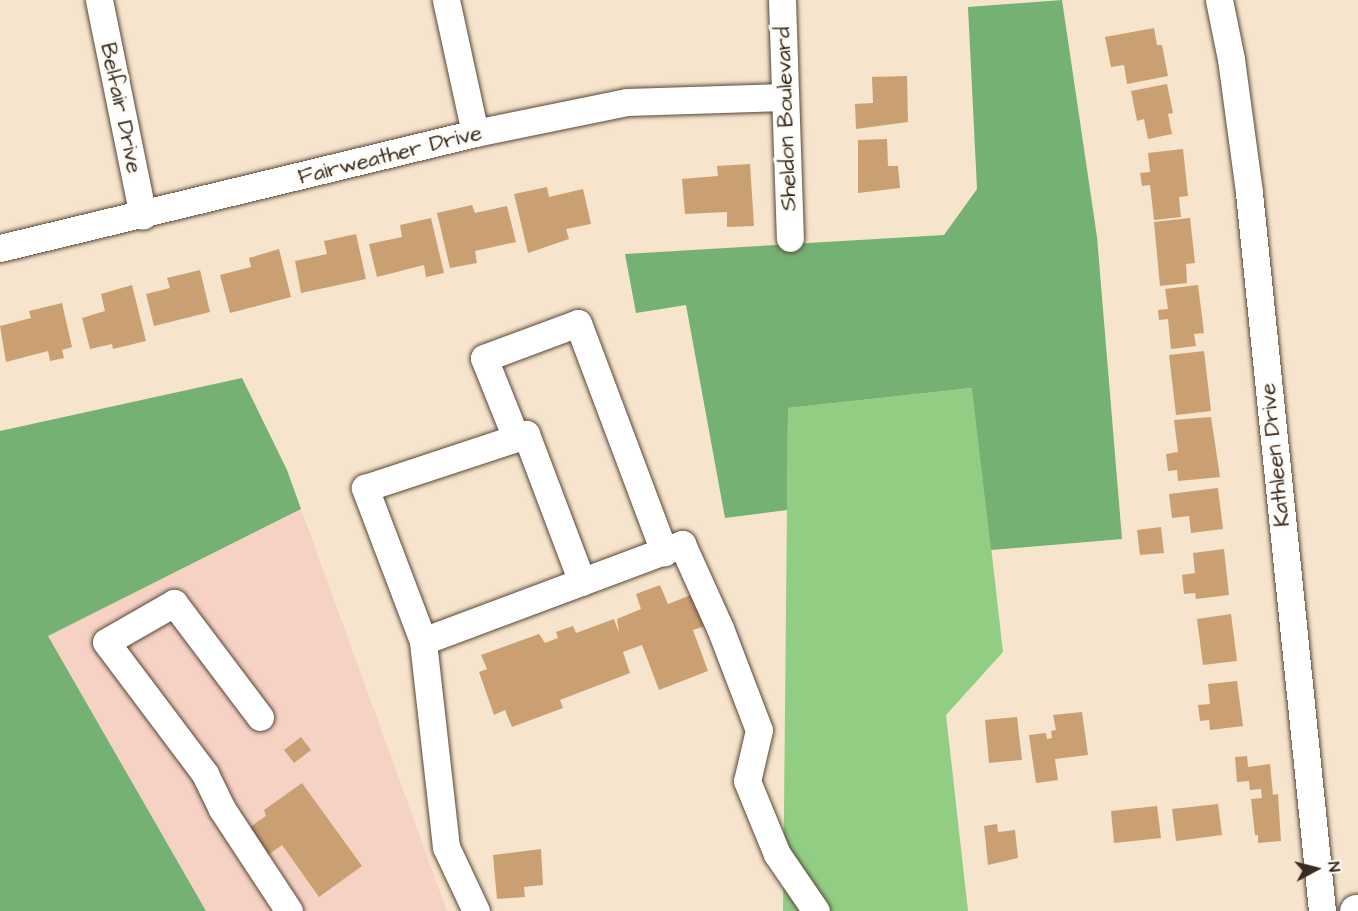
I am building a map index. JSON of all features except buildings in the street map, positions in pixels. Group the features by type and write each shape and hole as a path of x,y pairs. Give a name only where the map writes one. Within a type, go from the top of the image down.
{"street":[{"name":"Belfair Drive","path":"99,0 143,216"},
{"path":"446,0 474,133"},
{"name":"Sheldon Boulevard","path":"782,0 790,238"},
{"name":"Kathleen Drive","path":"1219,0 1249,193 1322,911"},
{"name":"Fairweather Drive","path":"0,249 143,216 474,133 627,102 785,97"},
{"path":"516,438 484,358 578,323 673,548 720,628 759,730 747,781 777,854 816,911"},
{"path":"476,911 446,847 423,641 365,488 526,434 582,582"},
{"path":"423,641 673,548"},
{"path":"260,717 174,603 106,642 205,774 222,809 282,901"}],"shaded area":[{"path":"301,509 447,911 206,911 48,636"}],"green space":[{"path":"1062,0 1097,237 1122,539 991,550 972,388 788,408 787,510 725,518 686,305 636,313 625,254 944,235 977,189 968,7"},
{"path":"242,378 287,470 301,509 48,636 206,911 0,911 0,431"},
{"path":"973,388 1003,652 946,715 968,911 783,911 788,408"}]}
